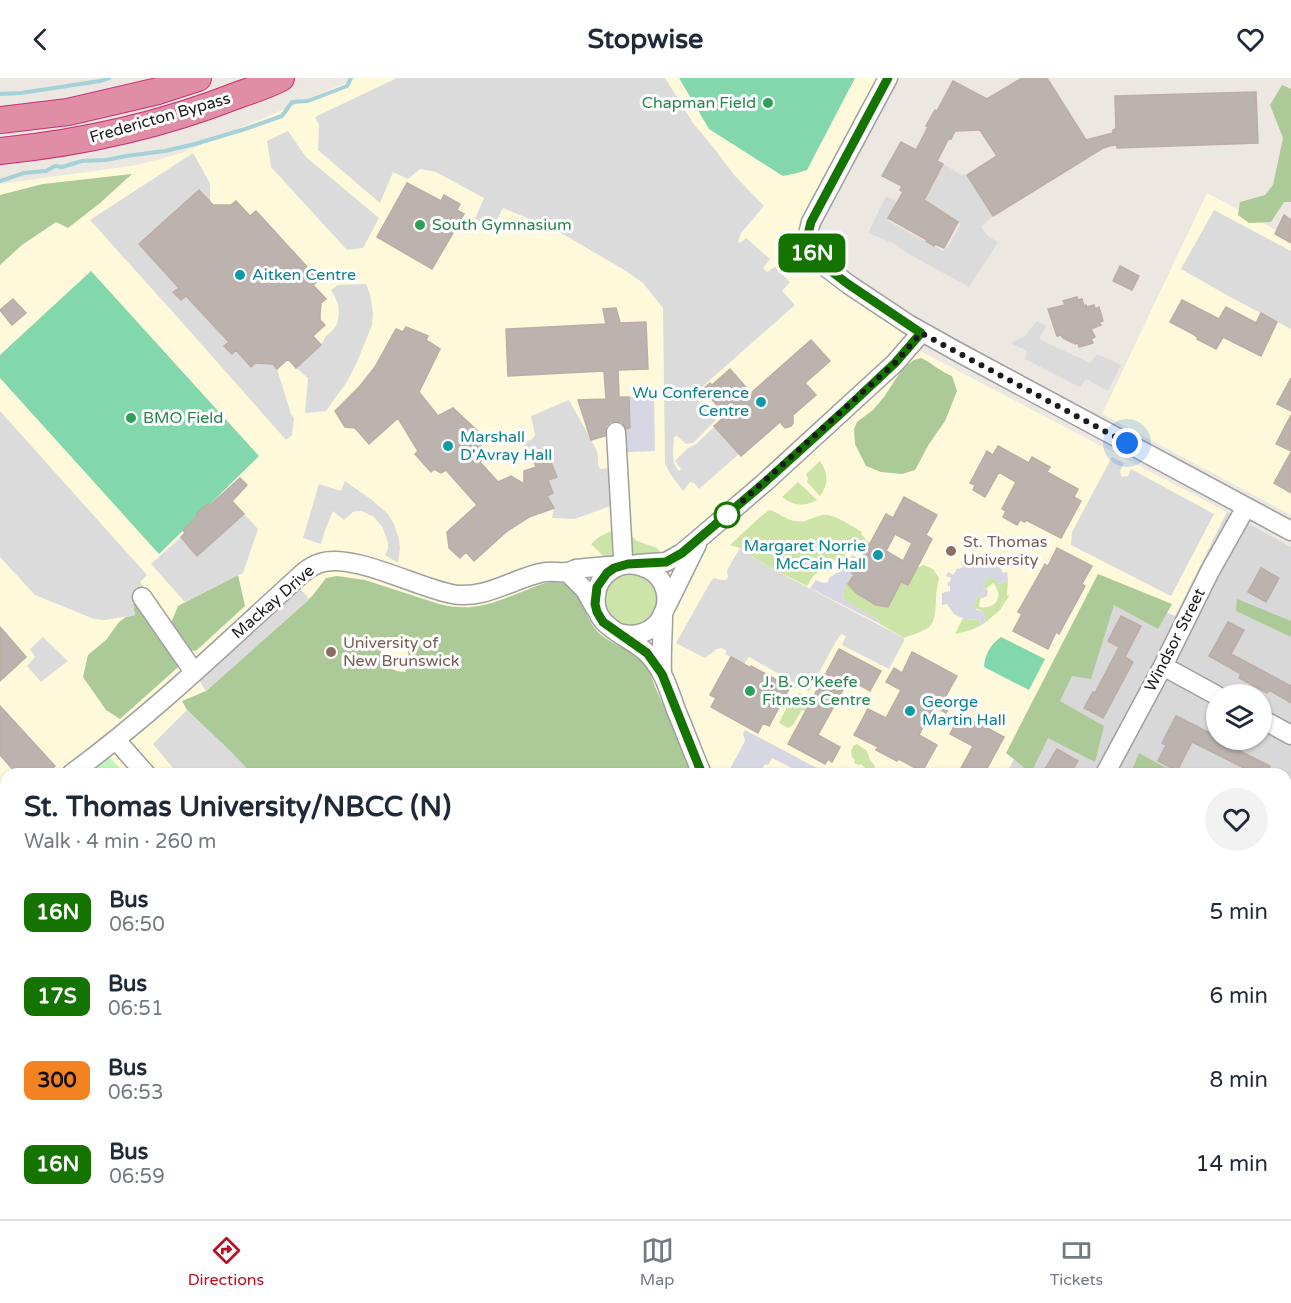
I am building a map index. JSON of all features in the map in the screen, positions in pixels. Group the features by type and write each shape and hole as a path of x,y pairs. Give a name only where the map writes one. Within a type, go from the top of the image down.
{"highway":[{"name":"Fredericton Bypass","path":"0,120 68,112 158,91 198,78"},
{"name":"Fredericton Bypass","path":"0,151 45,147 122,132 208,107 281,78"}],"street":[{"path":"888,78 811,222 808,234 809,247 815,259 921,333 1291,531"},
{"name":"Mackay Drive","path":"79,768 116,740 304,572 322,562 336,561 367,567 435,590 464,596 551,571 567,572 626,562 666,562 682,553 764,483 888,370 921,333"},
{"path":"616,432 626,562"},
{"name":"Windsor Street","path":"1108,768 1163,666 1210,571 1246,507"},
{"path":"618,633 640,634 655,626 701,537"},
{"path":"597,612 595,604 597,587 607,573 626,562 646,568 657,576 665,592 661,645 662,674"},
{"path":"567,572 585,590 603,622 647,653 662,674 700,768"},
{"path":"142,597 194,672"},
{"path":"1163,666 1206,690"},
{"path":"1272,725 1291,735"},
{"path":"116,740 141,768"}],"shaded area":[{"name":"University of New Brunswick","path":"357,78 887,78 809,247 921,333 911,346 1227,512 1175,616 1106,587 1009,768 0,768 0,184 137,165 179,154"},
{"path":"397,78 665,78 693,123 735,176 764,206 741,233 738,242 746,238 770,259 763,268 767,272 775,267 790,282 782,291 795,305 693,395 716,420 693,443 686,444 677,436 674,437 674,463 678,470 681,469 675,461 715,426 739,454 699,489 690,482 683,491 665,463 663,308 643,283 556,230 503,208 493,227 475,219 484,198 436,172 420,169 408,179 393,172 380,203 318,150 319,125 315,117"},
{"path":"288,131 306,157 379,218 363,248 347,250 271,167 267,141"},
{"path":"193,153 210,183 210,201 198,190 139,245 179,288 174,293 181,300 186,296 229,342 225,346 232,354 236,350 251,367 255,363 273,364 277,369 294,418 292,435 286,440 90,220"},
{"path":"943,164 960,174 967,175 993,216 981,227 989,237 998,242 969,287 895,244 868,233 886,196 897,202 888,221 943,251 947,248 961,224 943,211 936,207 934,209 923,202"},
{"path":"1207,193 1291,238 1291,515 1102,414"},
{"path":"1214,210 1291,251 1291,329 1181,269"},
{"path":"366,284 373,313 372,325 357,362 348,380 326,411 305,413 308,378 296,368 321,345 337,324 338,303 331,290 338,285"},
{"path":"1037,321 1046,326 1039,339 1090,363 1097,354 1121,365 1108,391 1086,379 1080,387 1025,359 1027,351 1011,343 1025,336"},
{"path":"654,396 655,451 610,453 609,434 630,427 629,397"},
{"path":"569,400 595,447 600,469 611,468 613,505 575,519 552,518 554,508 548,496 553,493 549,480 556,477 547,454 529,461 522,442 531,440 535,435 531,416"},
{"path":"0,411 147,575 140,582 143,586 142,597 133,604 135,615 105,620 94,619 35,595 0,557"},
{"path":"1112,457 1124,463 1120,471 1121,476 1128,476 1131,469 1214,514 1171,596 1071,545 1072,532"},
{"path":"345,481 388,514 399,539 398,563 385,555 388,543 383,528 374,517 362,511 353,512 344,520 333,511 321,544 303,538 319,484 341,491"},
{"path":"1227,512 1291,547 1291,768 1009,768 1106,587 1175,616"},
{"path":"244,514 258,529 243,573 185,602 151,564 181,537 197,555"},
{"path":"740,548 767,566 904,638 889,669 842,645 846,636 841,634 809,691 749,657 744,664 725,654 727,651 721,648 705,658 676,643 711,581 714,578 726,580 728,578 727,570"},
{"path":"852,555 861,560 845,587 844,600 877,619 880,624 810,588 816,580 823,583 828,582 829,578 846,567"},
{"path":"977,557 997,563 1003,573 1007,572 1008,580 999,584 989,577 983,587 988,591 987,596 983,598 978,596 973,606 983,611 986,622 980,626 979,619 966,620 954,614 947,604 942,605 942,593 950,591 948,582 951,578 946,576 948,572 953,575 955,570 963,567 961,562"},
{"path":"294,581 309,599 206,691 194,672"},
{"path":"43,637 68,661 41,682 27,666 35,657 30,649"},
{"path":"187,710 246,768 173,768 153,744"},
{"path":"745,730 817,768 792,768 772,758 763,768 731,768 744,743"}],"green space":[{"name":"Chapman Field","path":"679,78 855,78 807,170 783,176 709,129"},
{"path":"1282,85 1291,89 1291,202 1284,202 1271,222 1249,223 1238,215 1240,202 1265,195 1273,185 1283,138 1270,105"},
{"path":"132,174 68,228 56,222 22,245 0,265 0,195 43,184"},
{"name":"BMO Field","path":"91,271 259,456 159,554 0,378 0,355"},
{"path":"921,358 952,376 957,391 945,421 915,470 902,474 881,472 866,466 855,444 854,429 857,422 873,410 903,368"},
{"path":"820,461 826,478 825,487 820,496 807,482 806,474"},
{"path":"798,482 817,500 808,504 799,504 782,497"},
{"path":"769,510 795,521 806,521 823,515 832,516 862,532 865,540 871,543 867,549 850,546 844,557 834,561 813,576 807,586 767,566 740,548 730,545"},
{"path":"621,526 637,541 657,548 662,555 607,560 591,544 599,537"},
{"path":"923,565 933,569 939,578 935,616 927,629 904,638 844,600 845,587 851,575 854,575 849,584 857,593 876,604 888,607 901,582 908,585 917,568"},
{"path":"626,573 647,577 657,589 661,604 646,625 618,625 605,609 605,591 616,578"},
{"path":"1098,574 1172,604 1158,629 1114,605 1091,679 1072,676 1060,701 1104,726 1095,762 1048,738 1033,768 1025,768 1006,753"},
{"path":"238,575 245,606 198,649 191,650 171,623 178,606"},
{"path":"337,576 365,580 439,604 474,607 546,583 566,584 578,594 596,630 606,639 631,652 646,666 689,768 246,768 187,710 182,701 206,691 313,595 326,578","holes":["394,640 407,648 410,664 405,672 390,668 380,655 383,642"]},
{"path":"989,576 999,584 1008,580 1007,595 1009,596 1000,610 986,622 983,611 972,607 978,596 982,598 979,607 990,606 997,601 997,588 993,583 986,589 983,587"},
{"path":"142,597 186,660 120,719 106,710 83,677 88,655 106,640 119,622 135,615 133,604"},
{"path":"1237,599 1291,621 1291,637 1236,611"},
{"path":"963,618 979,619 980,626 955,634"},
{"path":"1001,637 1045,659 1029,690 984,667 989,650"},
{"path":"799,693 812,700 806,711 802,710 793,725 788,728 779,723 787,707 790,708"},
{"path":"857,744 867,751 874,768 866,768 854,763 851,751"},
{"path":"103,750 120,768 79,768"},
{"path":"1139,753 1166,768 1133,768"}],"building":[{"path":"1022,78 1047,78 1086,140 1113,133 1116,129 1115,96 1256,92 1258,143 1117,148 1117,144 1103,148 993,216 967,175 997,156 980,130 955,131 937,161 943,164 924,200 958,222 944,248 935,244 934,246 888,218 903,192 900,190 902,186 882,176 901,142 916,150 928,127 926,126 953,81 987,99"},
{"name":"South Gymnasium","path":"407,183 441,201 444,195 460,204 457,210 464,214 432,269 377,237"},
{"name":"Aitken Centre","path":"199,190 213,205 231,205 236,201 250,216 256,211 319,280 313,285 326,299 321,303 320,314 320,320 325,325 313,336 321,345 296,368 288,359 277,369 273,364 255,363 251,367 236,350 232,354 224,346 229,342 186,296 181,300 173,292 179,288 139,244"},
{"path":"1284,215 1291,220 1291,243 1275,234"},
{"path":"1120,266 1139,276 1132,290 1113,281"},
{"path":"1077,297 1078,300 1082,299 1084,306 1094,305 1095,309 1099,307 1103,321 1099,322 1101,325 1091,329 1095,337 1091,339 1093,343 1079,347 1078,343 1075,344 1061,335 1057,336 1048,309 1065,305 1063,301"},
{"path":"13,299 26,313 12,325 0,310"},
{"path":"1182,300 1219,319 1226,307 1256,323 1261,313 1277,322 1261,356 1223,337 1216,349 1170,322"},
{"path":"616,308 620,323 646,322 648,369 618,370 619,397 629,397 630,428 626,429 622,422 610,422 606,426 605,436 591,440 578,400 606,399 604,371 508,376 506,329 606,324 603,309"},
{"name":"Marshall D'Avray Hall","path":"406,327 428,336 426,340 440,349 419,392 438,416 453,408 485,438 479,448 487,455 480,462 498,482 511,476 524,484 524,471 536,467 533,459 547,453 557,477 548,480 553,493 547,496 554,508 529,517 506,532 474,561 466,552 460,558 449,548 447,532 477,505 446,470 441,473 434,469 431,472 415,454 418,451 398,418 369,444 355,428 345,427 335,411 375,367 396,329 403,332"},
{"name":"Wu Conference Centre","path":"811,340 830,361 805,383 816,395 793,415 791,426 785,428 780,422 741,456 714,426 723,418 718,413 721,410 703,389 710,383 712,385 730,369 751,393"},
{"path":"1291,378 1291,411 1277,404"},
{"path":"1291,415 1291,451 1276,444"},
{"path":"998,446 1029,463 1032,457 1050,467 1047,472 1078,489 1074,497 1081,501 1061,538 1026,520 1025,522 1020,520 1017,525 1003,517 1006,511 1002,509 1016,482 999,472 985,497 973,490 975,485 970,483 987,451 993,455"},
{"path":"1291,452 1291,493 1274,483"},
{"path":"240,478 247,485 232,501 244,514 197,556 181,537 185,533 183,530 198,516 196,514 207,504 209,506"},
{"name":"Margaret Norrie McCain Hall","path":"904,497 937,515 926,535 932,539 908,585 901,582 888,607 876,605 856,593 848,584 854,575 851,572 861,560 886,514 893,518","holes":["895,534 912,543 903,561 886,551"]},
{"path":"1057,548 1092,566 1082,584 1085,586 1059,634 1056,632 1048,649 1013,631 1022,614 1018,612 1045,564 1048,566"},
{"path":"1261,568 1279,578 1266,602 1248,592"},
{"path":"1121,616 1141,626 1125,657 1133,662 1103,718 1084,708 1093,692 1095,693 1119,647 1108,641"},
{"path":"1228,622 1244,630 1231,654 1291,686 1291,703 1272,692 1272,684 1250,684 1239,678 1241,674 1209,656"},
{"path":"0,627 26,657 0,681"},
{"path":"839,649 881,671 870,691 849,679 818,735 840,747 832,762 828,759 825,764 788,744"},
{"name":"George Martin Hall","path":"912,652 957,676 946,696 953,700 946,713 934,706 919,735 937,745 924,768 915,768 899,759 897,761 876,750 878,747 854,735 868,709 886,718 901,690 886,682 894,668 902,673"},
{"name":"J. B. O’Keefe Fitness Centre","path":"731,657 790,687 769,726 763,723 758,733 711,707 716,698 710,695"},
{"path":"0,706 55,766 53,768 12,768 0,755"},
{"path":"961,714 1004,737 987,768 961,768 973,746 950,734"},
{"path":"1176,716 1206,731 1206,749 1192,742 1179,768 1171,768 1158,761 1166,745 1162,743"},
{"path":"1057,749 1078,761 1074,768 1046,768"},
{"path":"1208,750 1238,750 1270,766 1269,768 1244,768"}],"waterway":[{"path":"0,94 21,93 109,78"},
{"path":"0,181 24,173 46,171 55,166 62,167 82,161 106,160 165,151 195,144 282,116 292,102 308,101 347,86 351,78"}],"bus line":[{"name":"16N","path":"700,768 662,674 647,653 608,627 600,618 595,604 597,587 607,573 614,568 628,564 666,562 682,553 848,407 895,363 921,333 815,259 809,247 808,234 811,222 888,78"}],"place":[{"name":"Chapman Field","path":"768,103"},
{"name":"South Gymnasium","path":"420,225"},
{"name":"Aitken Centre","path":"240,275"},
{"name":"Wu Conference Centre","path":"761,402"},
{"name":"BMO Field","path":"131,418"},
{"name":"Marshall D'Avray Hall","path":"448,446"},
{"name":"St. Thomas University","path":"951,551"},
{"name":"Margaret Norrie McCain Hall","path":"878,555"},
{"name":"University of New Brunswick","path":"331,652"},
{"name":"J. B. O’Keefe Fitness Centre","path":"750,691"},
{"name":"George Martin Hall","path":"910,711"}],"route":[{"path":"727,515 895,363 921,333 1127,443"}]}
